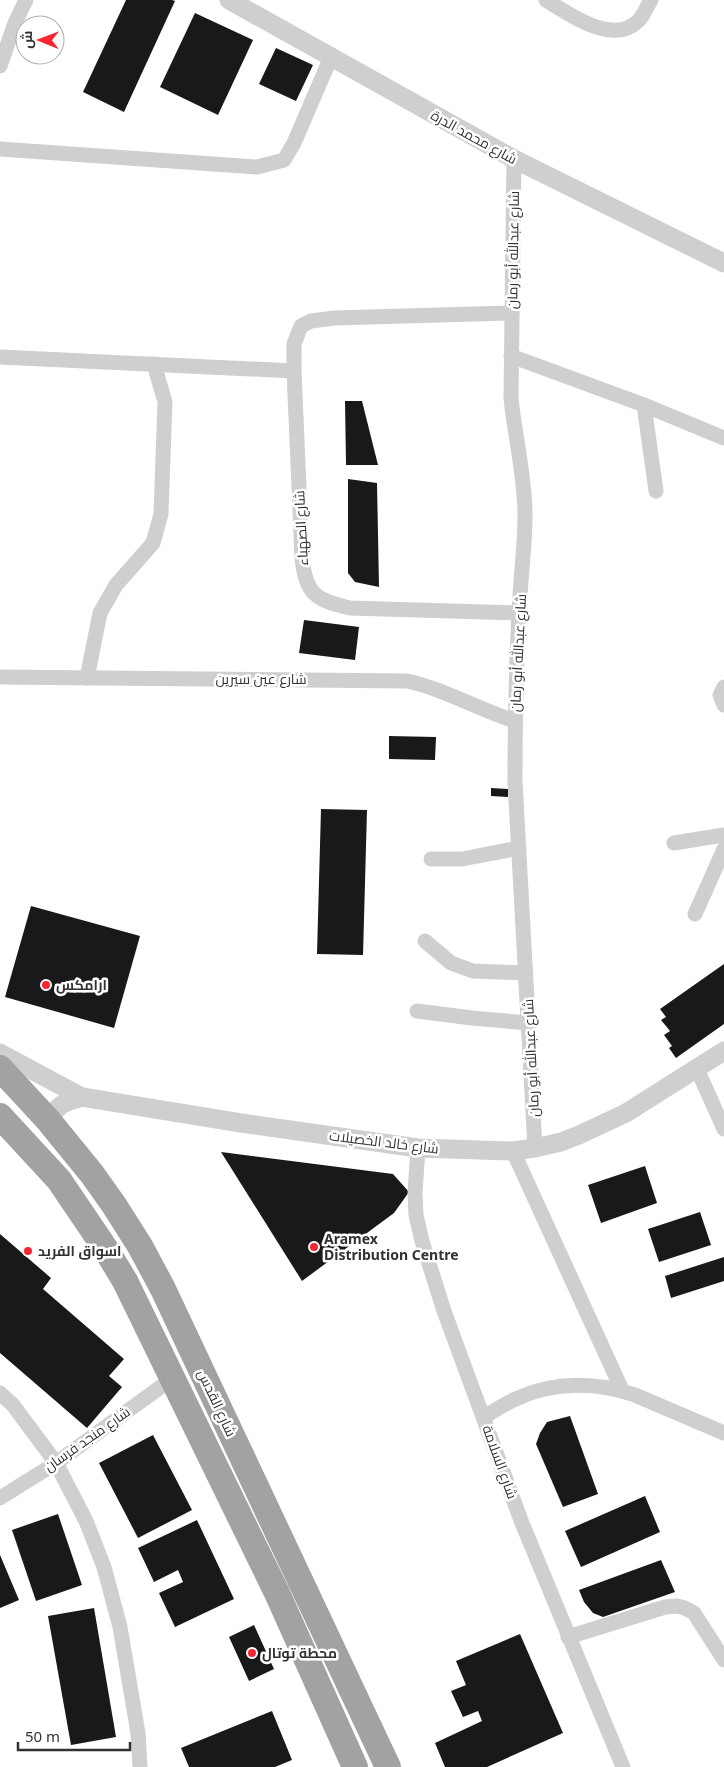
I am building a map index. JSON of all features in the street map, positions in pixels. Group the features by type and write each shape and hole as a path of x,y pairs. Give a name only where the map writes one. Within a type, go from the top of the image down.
{"highway":[{"name":"شارع القدس","path":"0,1068 48,1120 92,1174 140,1246 163,1289 388,1767"},
{"name":"شارع القدس","path":"0,1116 59,1180 106,1248 125,1281 277,1593 355,1767"}],"street":[{"path":"0,66 26,0"},
{"name":"شارع محمد الدرة","path":"229,0 514,159 724,264"},
{"path":"546,0 590,25 606,30 624,29 638,21 651,0"},
{"path":"0,149 257,166 284,160 294,143 331,57"},
{"name":"شارع عبدالله أبو رمان","path":"514,159 511,398 520,453 525,514 519,613 515,781 535,1148"},
{"name":"شارع الصهباء","path":"512,313 334,318 311,321 301,326 294,344 294,371 304,577 312,593 328,603 350,608 519,613"},
{"path":"511,356 644,405 724,438"},
{"path":"0,357 294,371"},
{"path":"87,678 100,613 116,585 153,543 161,514 165,402 154,364"},
{"path":"644,405 656,491"},
{"name":"شارع عين سيرين","path":"0,677 407,681 427,685 488,712 515,721"},
{"path":"724,687 720,695 724,705"},
{"path":"674,843 724,835"},
{"path":"431,859 462,859 519,848"},
{"path":"695,914 724,849"},
{"path":"425,941 451,963 474,971 526,973"},
{"path":"417,1011 472,1018 529,1022"},
{"name":"شارع خالد الخصيلات","path":"0,1053 82,1097 240,1123 418,1148 513,1151 561,1142 626,1113 724,1051"},
{"path":"697,1069 724,1129"},
{"path":"48,1120 57,1107 65,1102 82,1097"},
{"name":"شارع السلامة","path":"418,1148 414,1193 416,1215 422,1241 444,1311 522,1523 623,1767"},
{"path":"513,1151 622,1390"},
{"name":"شارع منجد فرسان","path":"0,1498 56,1463 173,1378"},
{"path":"484,1416 516,1398 556,1386 585,1385 622,1390 724,1433"},
{"path":"0,1393 12,1405 56,1463 86,1521 104,1567 120,1627 138,1733 140,1767"},
{"path":"568,1637 664,1607 677,1606 694,1613 724,1660"}],"building":[{"path":"126,0 175,1 124,112 83,92"},
{"path":"195,13 253,40 218,115 160,87"},
{"path":"276,48 313,65 296,101 259,84"},
{"path":"345,401 362,401 378,465 346,465"},
{"path":"348,479 377,483 379,587 355,582 348,573"},
{"path":"304,620 359,627 355,660 299,653"},
{"path":"389,736 436,737 435,760 389,759"},
{"path":"491,788 508,789 508,797 491,796"},
{"path":"321,809 367,810 363,955 317,954"},
{"path":"31,906 140,936 114,1028 5,997"},
{"path":"724,964 724,1024 676,1058 669,1048 672,1046 664,1035 670,1031 661,1020 666,1017 660,1009"},
{"name":"Aramex Distribution Centre","path":"221,1152 393,1174 409,1192 394,1213 302,1281"},
{"path":"645,1166 657,1203 601,1223 588,1185"},
{"path":"700,1212 711,1245 659,1262 648,1229"},
{"path":"0,1234 51,1278 43,1289 124,1359 109,1376 122,1387 87,1428 0,1353"},
{"path":"724,1257 724,1281 671,1298 665,1276"},
{"path":"570,1416 598,1494 563,1507 536,1444 547,1422"},
{"path":"153,1435 192,1510 138,1538 99,1463"},
{"path":"645,1496 660,1532 581,1567 565,1531"},
{"path":"58,1514 82,1585 36,1601 12,1530"},
{"path":"197,1520 234,1599 175,1627 159,1593 183,1582 178,1570 154,1582 138,1548"},
{"path":"0,1555 19,1600 0,1608"},
{"path":"661,1560 675,1592 603,1617 593,1613 584,1602 579,1590"},
{"path":"94,1608 116,1737 71,1745 48,1616"},
{"name":"محطة توتال","path":"254,1625 274,1669 249,1681 229,1637"},
{"path":"520,1634 563,1733 487,1767 445,1767 435,1743 482,1721 478,1711 463,1717 451,1691 466,1685 456,1661"},
{"path":"272,1711 292,1760 275,1767 189,1767 181,1748"}],"place":[{"name":"ارامكس","path":"46,985"},
{"name":"Aramex Distribution Centre","path":"314,1247"},
{"name":"اسواق الفريد","path":"28,1251"},
{"name":"محطة توتال","path":"252,1653"}]}
